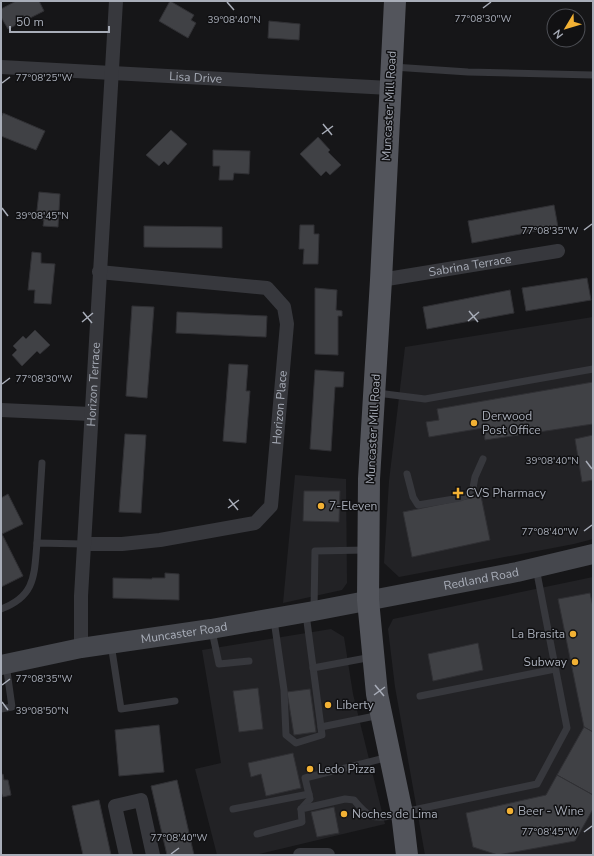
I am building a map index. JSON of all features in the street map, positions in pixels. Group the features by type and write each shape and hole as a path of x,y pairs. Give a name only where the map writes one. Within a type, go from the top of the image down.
{"main road":[{"name":"Muncaster Mill Road","path":"395,1 382,280 370,479 368,600 377,694 402,814 407,855"}],"street":[{"name":"Horizon Terrace","path":"82,648 81,596 116,1"},
{"name":"Lisa Drive","path":"1,67 390,88"},
{"name":"Sabrina Terrace","path":"382,280 558,251"},
{"name":"Horizon Place","path":"84,544 122,544 160,540 255,523 271,506 287,324 284,307 267,288 99,272"},
{"path":"1,410 91,414"},
{"name":"Redland Road","path":"368,600 536,568 593,554"},
{"name":"Muncaster Road","path":"3,665 82,648 211,629 368,600"},
{"path":"126,855 115,806 141,800 153,855"},
{"path":"300,855 328,855"}],"lane":[{"path":"391,67 468,72 593,75"},
{"path":"375,392 425,399 593,369"},
{"path":"407,474 412,497 418,505 460,498 467,495 473,488 475,477 483,460"},
{"path":"1,609 13,605 30,588 34,579 42,463"},
{"path":"37,543 84,544"},
{"path":"274,618 284,690 286,735 296,743 322,735 313,668 310,611 315,551 369,550"},
{"path":"300,810 345,799 354,800 364,812 373,818 402,814 537,784 567,728 536,568"},
{"path":"211,629 219,664 249,661"},
{"path":"111,644 121,710 175,701"},
{"path":"313,668 374,657"},
{"path":"1,710 12,708 3,665"},
{"path":"420,696 555,669"},
{"path":"321,726 382,714"},
{"path":"300,810 310,799 305,778 390,757"},
{"path":"233,809 308,794"},
{"path":"256,834 302,822 300,810"}],"shaded area":[{"path":"593,317 593,539 574,544 399,577 384,563 389,481 405,347"},
{"path":"295,475 346,479 347,583 342,590 283,603"},
{"path":"593,577 593,854 425,855 395,687 388,629 393,619"},
{"path":"331,629 344,637 353,694 385,824 255,855 217,855 195,769 221,763 202,650"}],"building":[{"path":"16,1 39,1 44,11 8,29 1,17 1,9"},
{"path":"170,1 194,15 191,20 196,23 188,38 159,21"},
{"path":"269,21 300,24 299,40 268,38"},
{"path":"3,113 45,131 36,150 1,136 1,118"},
{"path":"171,130 187,144 168,165 164,161 159,166 146,155"},
{"path":"318,137 330,150 328,152 341,165 330,175 326,171 321,176 300,154"},
{"path":"213,150 250,151 249,174 234,173 233,180 219,180 220,166 213,166"},
{"path":"39,192 60,194 58,227 43,226 44,220 36,219"},
{"path":"554,205 558,227 472,243 468,221"},
{"path":"300,225 314,225 314,234 319,234 318,264 303,264 304,249 299,249"},
{"path":"144,226 222,227 222,248 144,247"},
{"path":"32,252 41,253 41,263 55,264 51,304 34,303 35,290 28,290"},
{"path":"587,278 591,300 526,311 522,288"},
{"path":"315,288 337,290 336,310 342,311 342,316 338,316 338,355 315,354"},
{"path":"510,290 514,313 427,329 423,307"},
{"path":"132,306 154,307 147,398 126,396"},
{"path":"177,312 267,316 266,337 176,333"},
{"path":"35,330 50,345 40,354 37,351 22,366 12,355 17,350 13,346 23,336 26,339"},
{"path":"229,364 248,365 246,391 250,391 246,443 223,441"},
{"path":"315,370 344,372 343,387 335,387 331,451 310,449"},
{"path":"593,382 593,424 485,440 483,428 429,437 426,422 439,420 437,409"},
{"path":"125,434 146,435 141,513 119,512"},
{"path":"593,435 593,480 582,482 575,439"},
{"name":"7-Eleven","path":"304,491 340,491 339,522 303,521"},
{"path":"8,494 23,524 2,534 23,576 1,587 1,498"},
{"path":"481,496 490,540 412,557 403,512"},
{"path":"165,573 179,574 179,600 113,598 113,578 165,578"},
{"path":"590,593 593,607 593,732 584,727 558,599"},
{"path":"478,643 483,670 433,681 428,654"},
{"path":"258,688 263,729 239,732 233,691"},
{"path":"310,689 316,732 294,735 287,692"},
{"path":"159,725 164,772 119,776 115,730"},
{"path":"584,727 593,732 593,795 557,775"},
{"path":"293,753 301,788 266,796 261,774 251,777 248,763"},
{"path":"3,774 4,780 8,780 11,795 3,797 1,792 1,775"},
{"path":"557,775 593,795 593,809 575,841 498,855 473,847 466,813 546,795"},
{"path":"177,780 194,855 167,855 151,786"},
{"path":"99,800 111,855 83,855 72,806"},
{"path":"334,807 339,833 317,837 311,812"}],"place":[{"name":"Derwood Post Office","path":"474,423"},
{"name":"CVS Pharmacy","path":"458,493"},
{"name":"7-Eleven","path":"321,506"},
{"name":"La Brasita","path":"573,634"},
{"name":"Subway","path":"575,662"},
{"name":"Liberty","path":"328,705"},
{"name":"Ledo Pizza","path":"310,769"},
{"name":"Beer - Wine","path":"510,811"},
{"name":"Noches de Lima","path":"344,814"}]}
